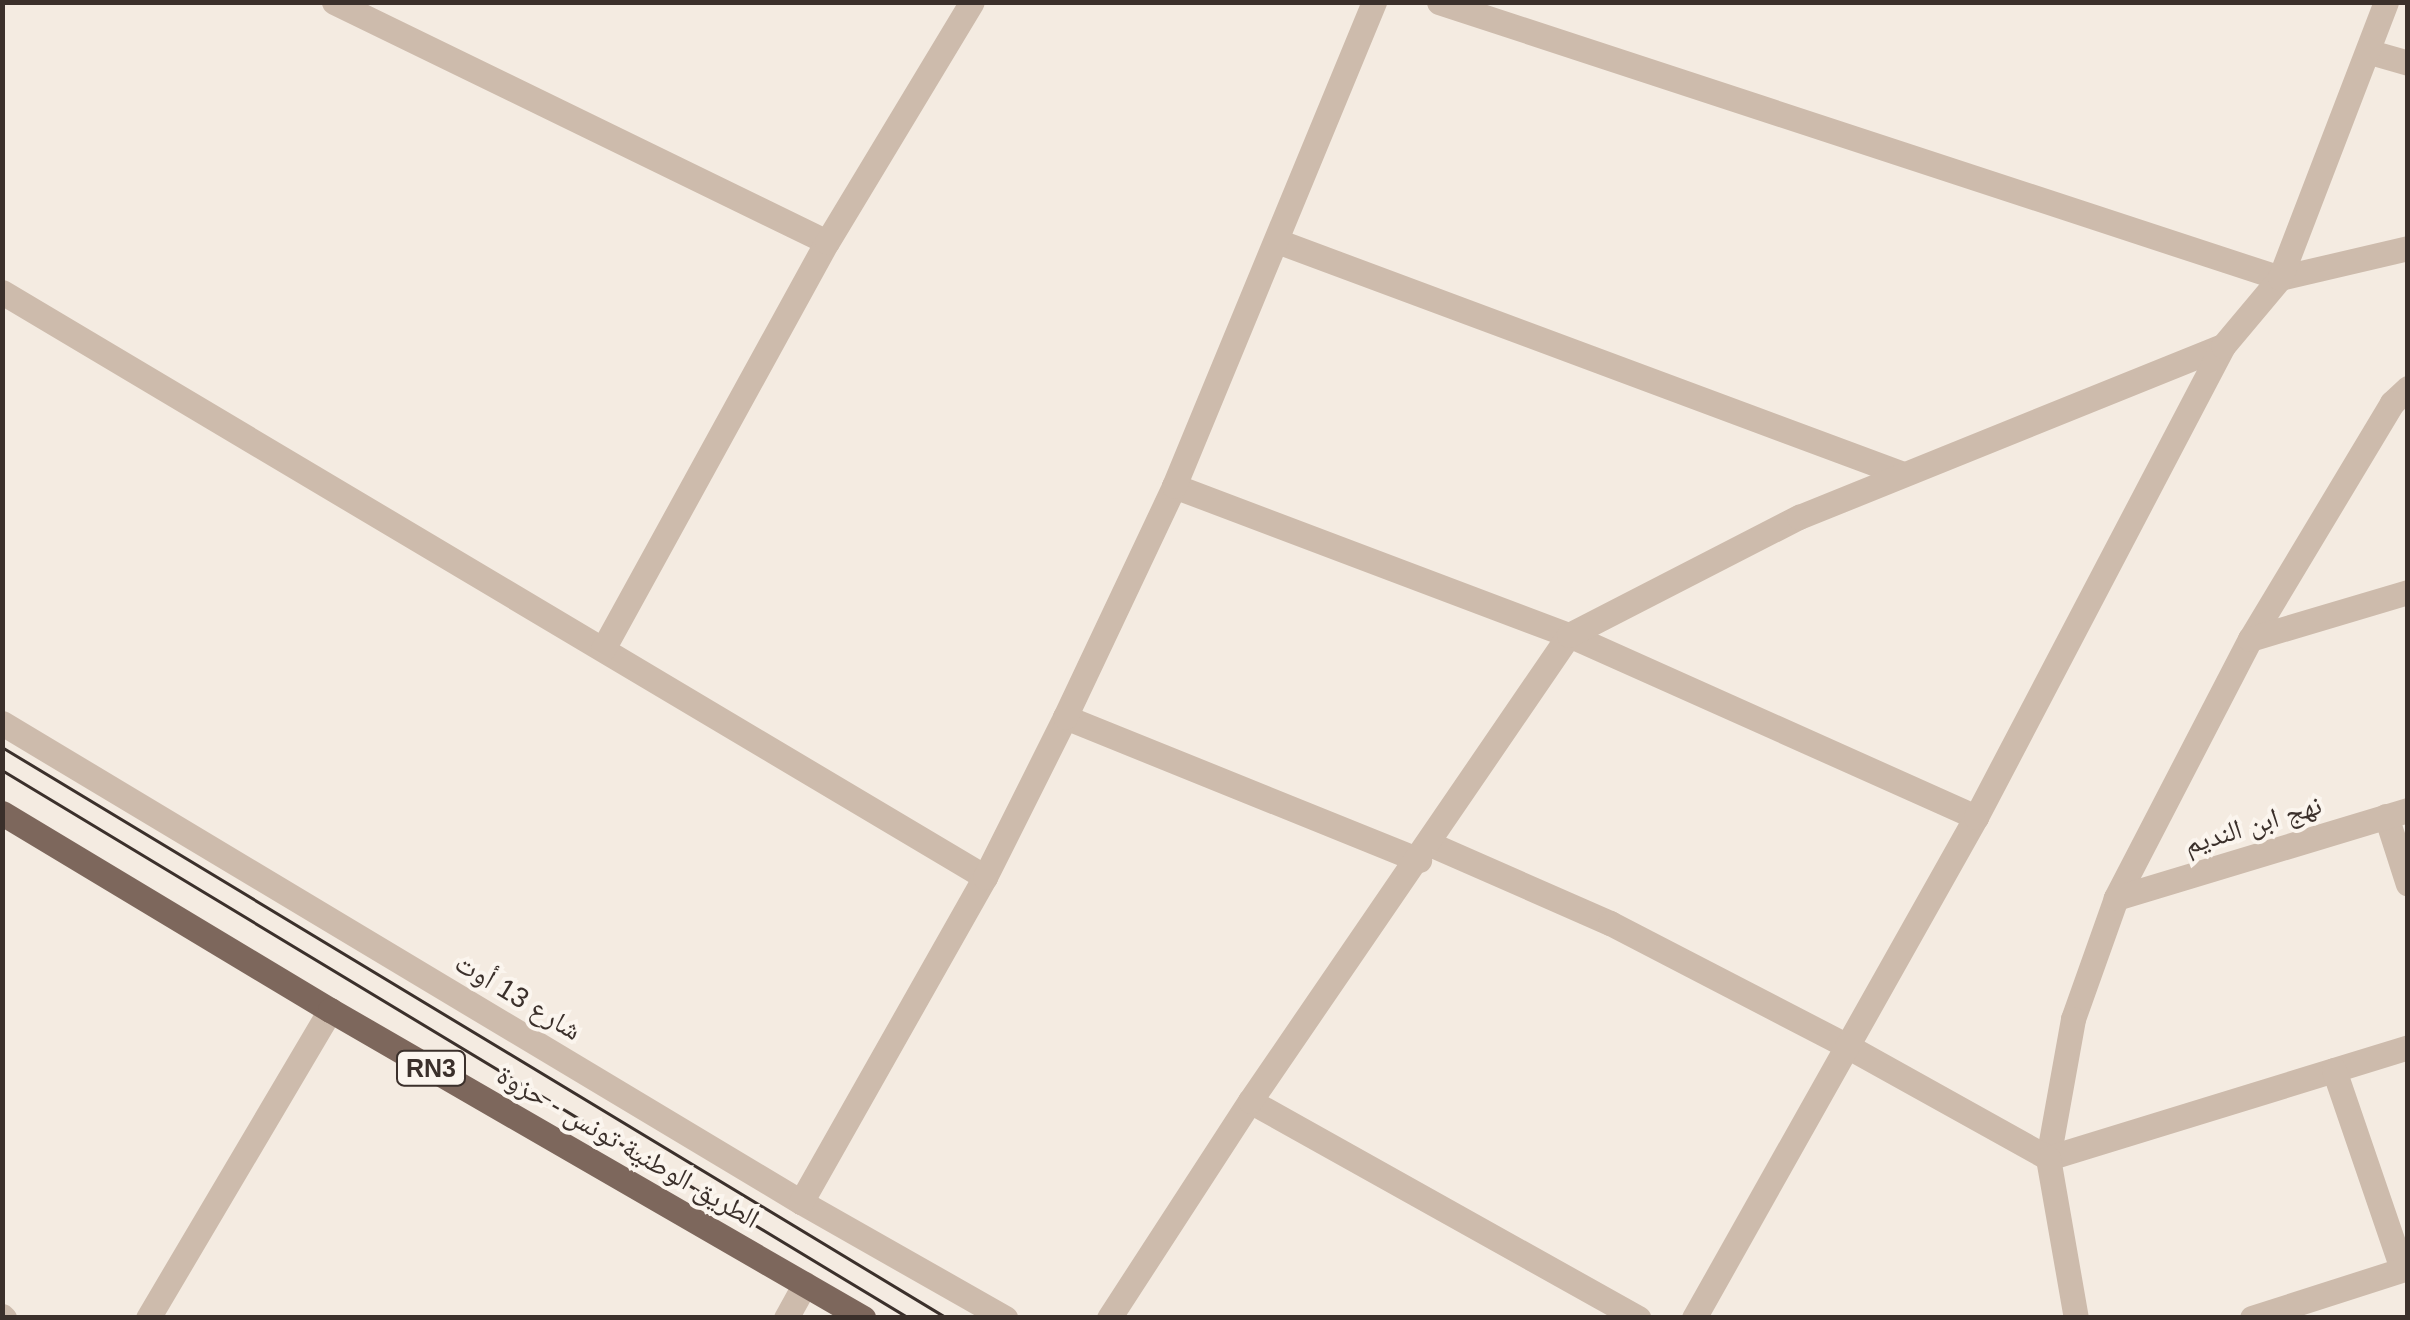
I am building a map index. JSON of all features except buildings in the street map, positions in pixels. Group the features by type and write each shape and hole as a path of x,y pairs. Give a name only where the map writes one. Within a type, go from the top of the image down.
{"main road":[{"name":"الطريق الوطنية تونس - حزوة","path":"2,813 330,1010 863,1318"}],"street":[{"path":"334,2 827,242"},
{"path":"603,650 827,242 972,2"},
{"path":"801,1202 985,877 1066,717 1174,486 1374,2"},
{"path":"1439,2 2280,278 2408,248"},
{"path":"1694,1318 1976,817 2223,346 2280,278 2386,2"},
{"path":"2370,52 2408,63"},
{"path":"1277,241 1903,474"},
{"path":"2,292 985,877"},
{"path":"1110,1318 1250,1101 1425,852 1570,635 1799,517 2223,346"},
{"path":"2076,1318 2048,1158 2073,1019 2116,898 2250,638 2392,403 2408,388"},
{"path":"1174,486 1570,635 1976,817"},
{"path":"2250,638 2408,592"},
{"path":"1066,717 1610,924 1847,1046 2048,1158 2408,1047"},
{"name":"شارع 13 أوت","path":"2,723 801,1202 1005,1318"},
{"path":"2397,813 2408,884"},
{"name":"نهج ابن النديم","path":"2116,898 2397,813"},
{"path":"148,1318 330,1010"},
{"path":"2252,1318 2278,1314 2405,1269 2334,1070"},
{"path":"1250,1101 1639,1318"},
{"path":"786,1318 806,1284"}],"tram line":[{"path":"2,747 947,1318"},
{"path":"2,770 909,1318"}]}
